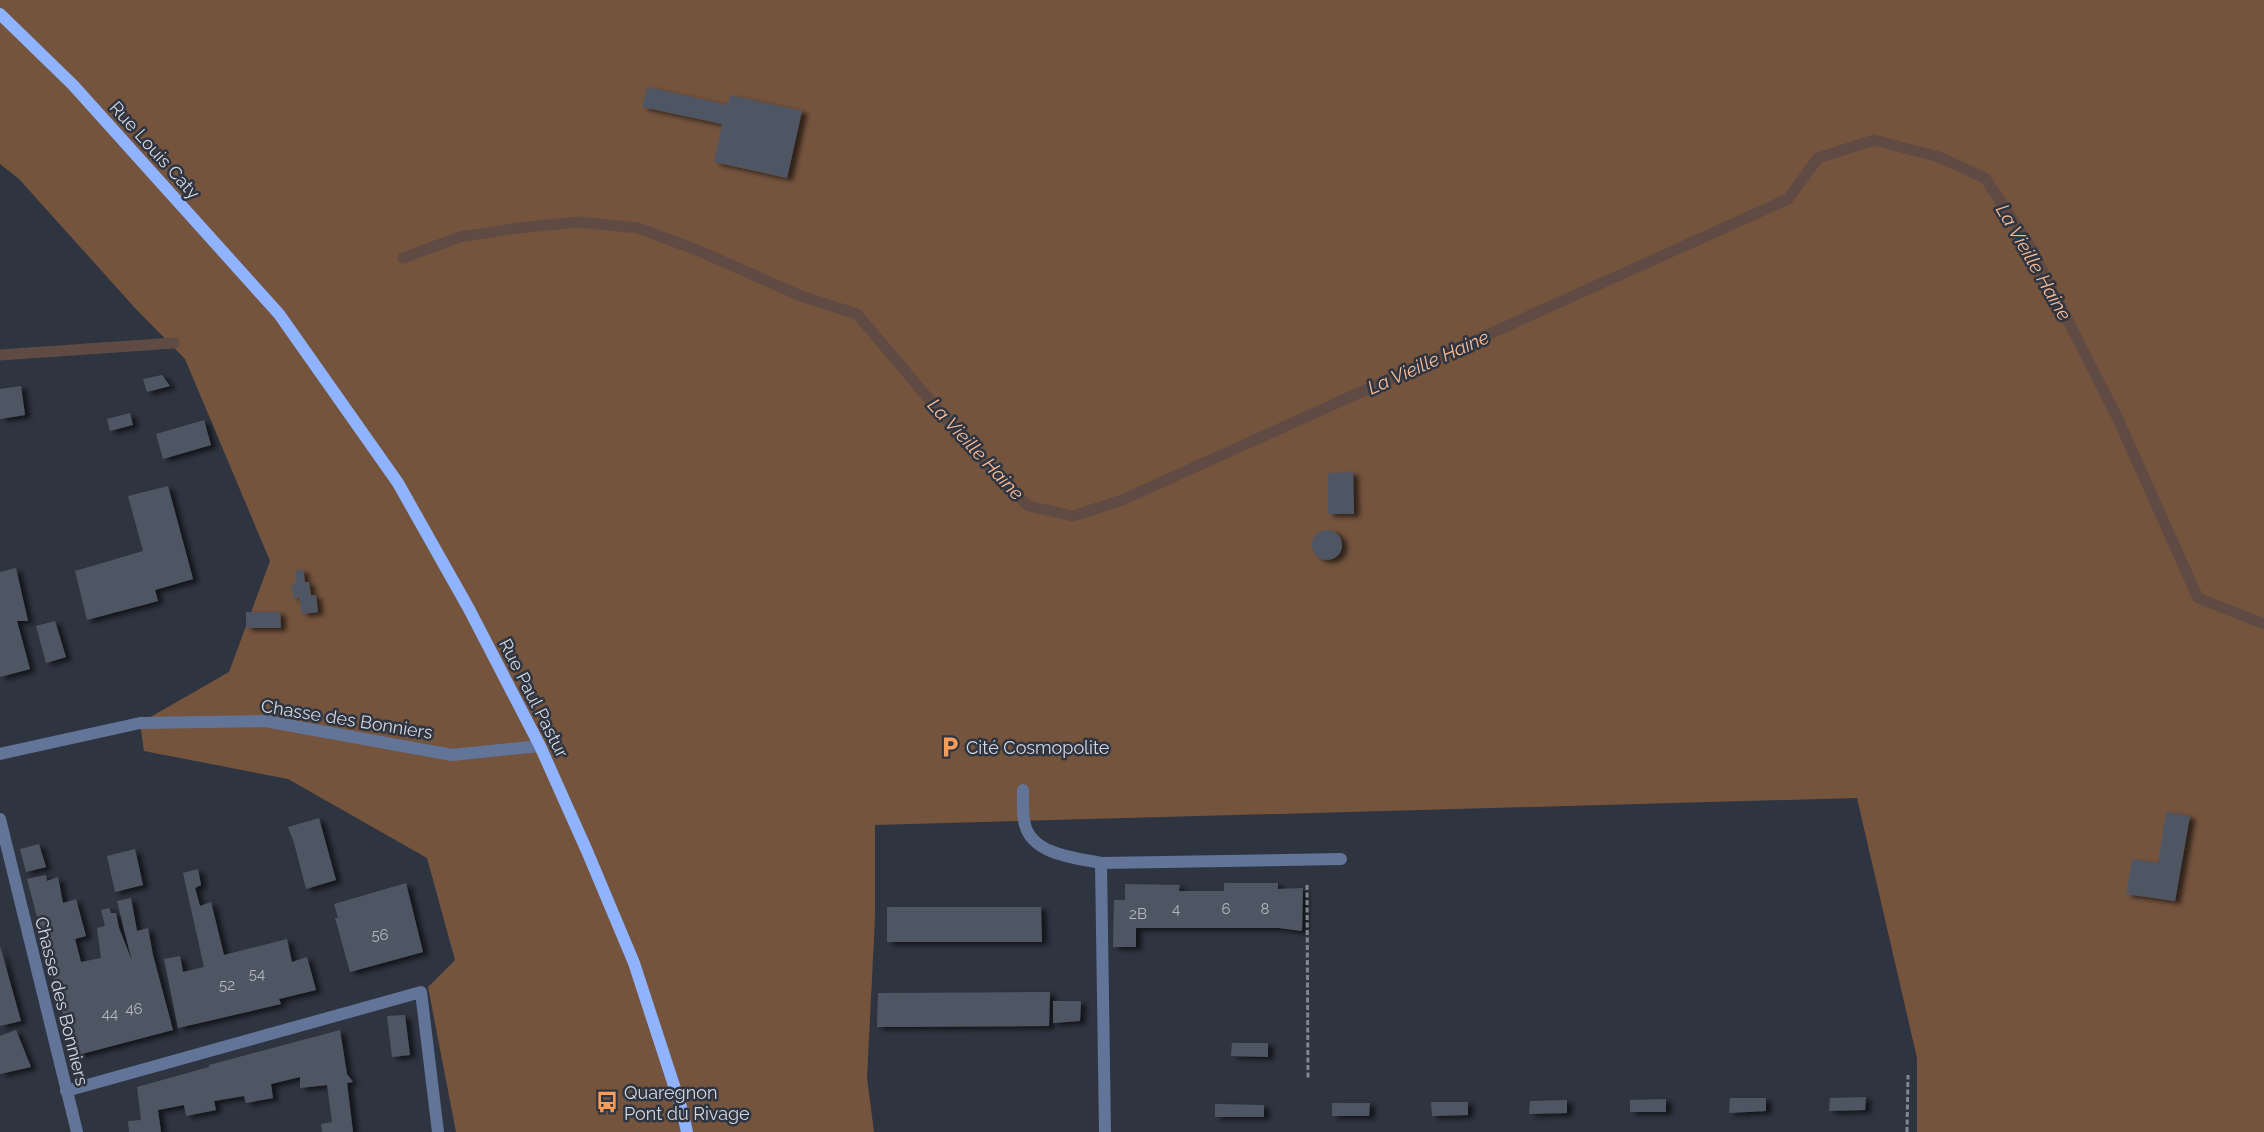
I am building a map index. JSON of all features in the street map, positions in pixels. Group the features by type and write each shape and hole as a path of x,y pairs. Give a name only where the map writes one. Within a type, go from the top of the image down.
{"main road":[{"name":"Rue Louis Caty","path":"0,14 73,85 280,314"},
{"name":"Rue Paul Pastur","path":"280,314 398,483 469,609 540,746 588,851 634,963 682,1110 687,1132"}],"street":[{"name":"Chasse des Bonniers","path":"0,754 140,723 265,720 452,755 540,746"},
{"path":"1023,790 1025,826 1036,843 1052,852 1101,864 1341,859"},
{"name":"Chasse des Bonniers","path":"0,819 77,1132"},
{"path":"1101,864 1105,1132"},
{"path":"66,1091 421,992 438,1132"}],"path":[{"path":"1307,860 1308,1080"},
{"path":"1907,1132 1908,1075"}],"shaded area":[{"path":"0,0 2264,0 2264,1132 1917,1132 1917,1058 1857,798 875,825 875,918 867,1078 874,1132 456,1132 428,987 455,960 427,858 288,779 144,751 140,723 229,672 270,561 185,359 135,308 19,179 0,164"}],"building":[{"path":"647,87 728,105 730,95 802,111 787,178 714,162 722,124 642,107"},
{"path":"162,375 170,386 147,392 143,379"},
{"path":"21,386 25,415 0,419 0,389"},
{"path":"130,413 133,425 110,431 107,419"},
{"path":"204,420 211,445 163,459 156,434"},
{"path":"1353,472 1354,514 1328,514 1328,473"},
{"path":"168,486 193,579 155,590 158,601 87,620 75,571 143,551 128,496"},
{"path":"1327,530 1337,535 1342,545 1337,555 1327,560 1317,555 1312,545 1317,535"},
{"path":"16,568 28,621 17,621 30,669 0,677 0,572"},
{"path":"303,569 305,582 309,582 311,595 316,595 318,612 302,614 299,597 293,598 291,586 296,583 295,571"},
{"path":"246,612 280,612 281,628 246,628"},
{"path":"55,621 66,657 46,663 36,626"},
{"path":"2166,812 2190,816 2175,901 2126,894 2132,859 2158,863"},
{"path":"319,818 336,880 306,889 288,827"},
{"path":"39,844 46,867 26,872 20,849"},
{"path":"135,849 143,885 115,892 107,856"},
{"path":"198,869 201,885 195,888 200,906 211,902 224,955 287,939 292,962 307,957 316,990 279,999 281,1004 178,1028 164,959 180,956 183,972 204,967 183,873"},
{"path":"46,875 47,881 58,877 63,903 76,899 86,936 75,939 81,962 101,958 97,928 105,926 101,910 109,908 111,913 116,913 119,928 132,961 117,901 131,898 137,931 148,928 153,955 173,1030 74,1056 27,879"},
{"path":"406,883 423,952 350,972 335,918 338,918 334,904"},
{"path":"1224,883 1278,883 1278,889 1303,888 1302,931 1279,928 1136,928 1136,947 1113,947 1114,900 1125,900 1125,884 1180,885 1179,891 1224,891"},
{"path":"887,907 1041,907 1042,942 887,942"},
{"path":"0,946 21,1021 0,1026"},
{"path":"1050,992 1049,1026 877,1027 878,993"},
{"path":"1053,1001 1081,1001 1080,1021 1053,1023"},
{"path":"405,1015 410,1055 392,1057 387,1016"},
{"path":"16,1030 31,1067 0,1074 0,1036"},
{"path":"340,1030 347,1074 353,1082 347,1083 353,1132 322,1132 321,1124 332,1122 327,1085 300,1088 300,1077 271,1084 273,1098 246,1103 244,1096 214,1101 216,1110 186,1116 184,1105 158,1110 161,1132 129,1132 128,1121 141,1120 137,1087 209,1067 209,1065"},
{"path":"1232,1043 1268,1043 1268,1057 1231,1056"},
{"path":"1866,1097 1865,1110 1829,1111 1830,1098"},
{"path":"1730,1098 1766,1098 1766,1111 1729,1113"},
{"path":"1666,1099 1666,1112 1630,1112 1630,1100"},
{"path":"1567,1100 1567,1113 1529,1114 1530,1101"},
{"path":"1431,1102 1468,1102 1468,1115 1432,1116"},
{"path":"1332,1103 1370,1103 1369,1116 1332,1116"},
{"path":"1215,1104 1264,1105 1264,1117 1215,1117"}],"waterway":[{"name":"La Vieille Haine","path":"403,258 460,237 518,228 578,222 638,228 697,250 801,296 857,314 966,443 1028,506 1073,516 1122,500 1788,199 1818,158 1874,140 1939,157 1985,178 2031,248 2117,417 2198,598 2264,624"},
{"path":"0,355 174,343"}],"place":[{"name":"Cité Cosmopolite","path":"950,747"},
{"name":"Quaregnon Pont du Rivage","path":"607,1102"}]}
